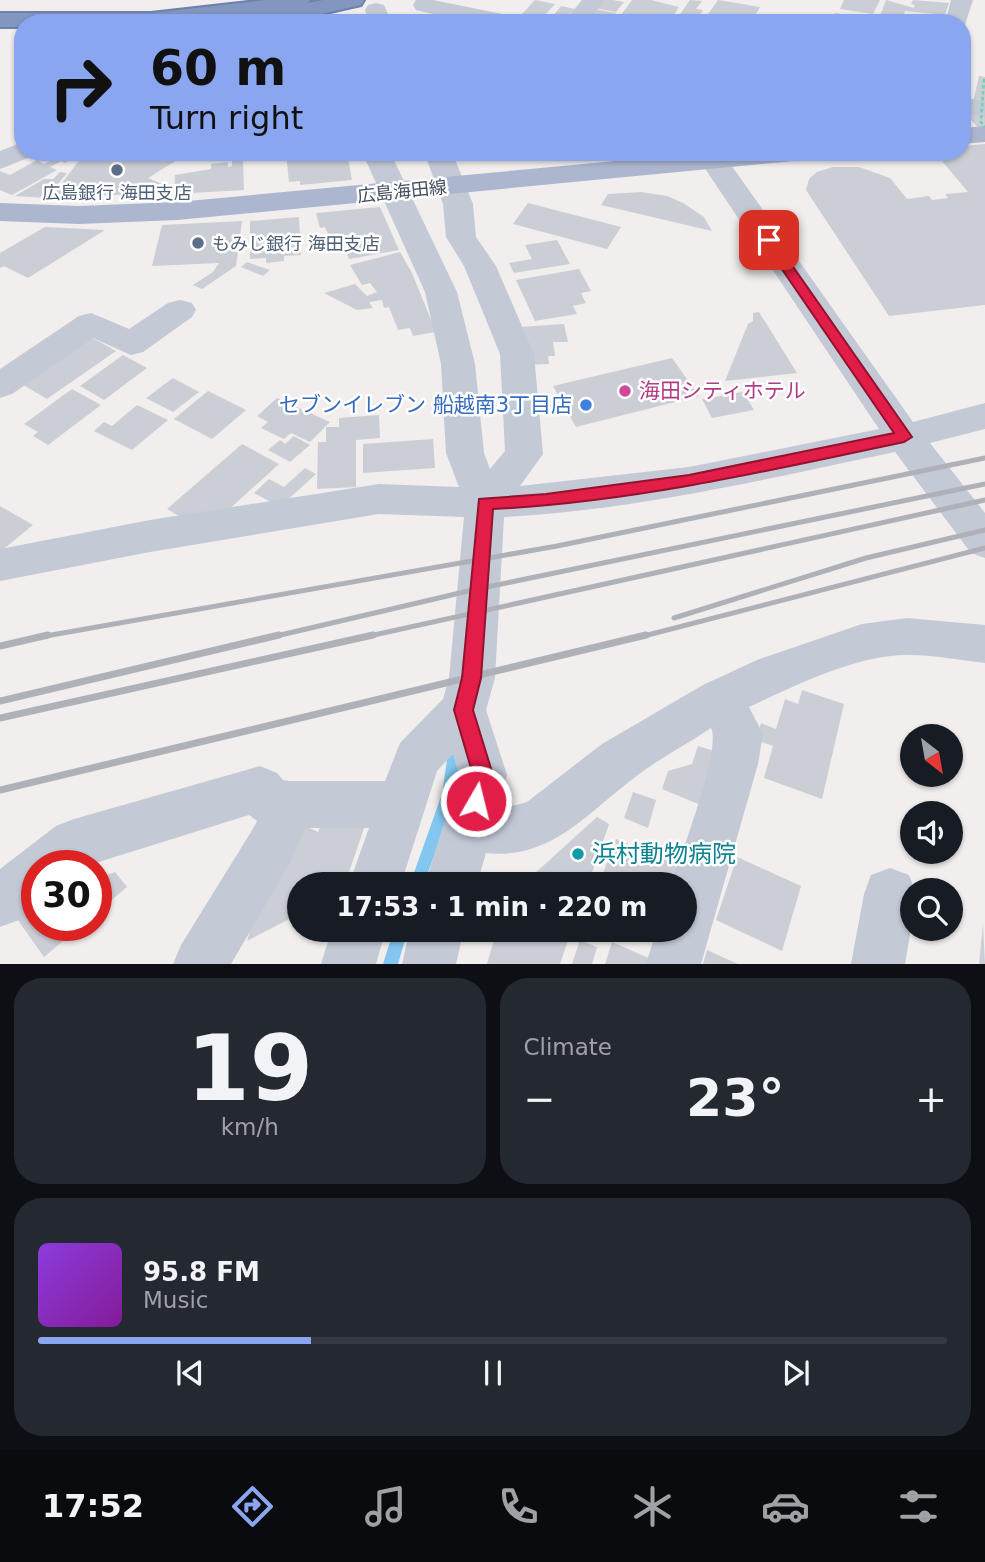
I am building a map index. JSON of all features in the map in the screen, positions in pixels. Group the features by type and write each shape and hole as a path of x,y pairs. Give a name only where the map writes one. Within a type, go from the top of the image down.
{"highway":[{"path":"0,2 52,4 172,0"},
{"path":"216,14 306,5 370,7"},
{"path":"278,14 306,5"}],"main road":[{"name":"広島海田線","path":"0,212 79,215 177,211 401,191 439,169 723,161"}],"street":[{"path":"515,14 526,0"},
{"path":"582,14 594,0"},
{"path":"424,5 468,14"},
{"path":"379,872 417,759 463,710 472,678 485,503 465,453 458,364 441,292 401,191 382,161"},
{"path":"714,162 904,437 985,542"},
{"path":"439,169 458,204 461,237 480,266 517,354 524,454 485,503"},
{"path":"0,386 91,324 131,344 180,310"},
{"path":"0,565 150,536 379,499 485,503 546,500 689,481 904,437 985,416"},
{"path":"469,827 509,831 540,822 620,760 719,699 774,674 862,643 907,636 985,644"},
{"path":"697,885 734,764 739,734 719,699"},
{"path":"455,872 483,775 463,710"},
{"path":"67,850 74,845 260,789 269,802 290,805 403,804"},
{"path":"200,964 272,845 290,805"},
{"path":"0,901 21,885"},
{"path":"878,964 890,894"},
{"path":"348,964 355,942"},
{"path":"429,964 435,942"},
{"path":"442,942 446,964"},
{"path":"673,964 680,942"}],"path":[{"path":"984,79 981,122 985,127"}],"building":[{"path":"535,0 555,4 546,14 522,14"},
{"path":"602,0 624,2 616,12 595,8"},
{"path":"632,0 651,0 679,7 675,14 622,14"},
{"path":"690,0 702,1 696,9 703,10 701,14 680,14"},
{"path":"718,0 760,7 756,14 708,14"},
{"path":"844,0 880,0 873,14 840,9"},
{"path":"886,0 914,8 915,5 911,4 913,0 949,3 945,14 905,11 904,14 881,14"},
{"path":"561,6 575,9 570,14 555,14"},
{"path":"595,9 616,13 615,14 591,14"},
{"path":"979,76 985,77 985,135 971,120"},
{"path":"985,144 985,305 889,316 806,190 809,179 817,172 833,167 859,167 890,178 907,199 929,196 932,200 948,198 945,194 968,192 942,161 971,161 971,145"},
{"path":"35,161 44,164 61,161 50,167 57,170 12,195 0,190 0,171 10,175"},
{"name":"広島銀行 海田支店","path":"175,161 148,178 162,184 170,184 168,194 52,196 78,162"},
{"path":"232,161 243,161 244,190 174,194 175,175 211,169 211,164 228,162 228,167 232,166"},
{"path":"287,161 349,161 352,180 300,185 300,181 289,182"},
{"path":"60,172 67,173 46,198 15,196 44,179 53,179"},
{"path":"641,192 667,196 683,203 704,217 712,231 601,205 608,194"},
{"path":"528,203 621,227 607,249 513,224"},
{"path":"380,207 399,250 349,259 345,248 348,247 347,244 333,246 325,227 320,228 316,213"},
{"path":"299,217 301,255 284,256 284,261 266,263 266,258 250,259 250,221"},
{"name":"もみじ銀行 海田支店","path":"242,221 236,266 202,289 193,285 213,272 219,263 152,266 162,225"},
{"path":"45,227 105,230 28,278 4,266 0,268 0,253"},
{"path":"557,240 570,264 514,273 509,263 532,259 525,245"},
{"path":"400,252 412,273 436,332 413,336 410,328 398,330 389,307 384,308 382,300 369,302 373,308 357,310 324,293 355,284 367,296 377,292 370,283 362,285 350,265"},
{"path":"247,262 270,270 263,276 241,267"},
{"path":"579,269 591,291 581,293 586,303 573,306 577,314 535,321 516,280"},
{"path":"759,312 797,373 725,381 748,324 753,321 753,313"},
{"path":"564,324 568,342 553,342 555,356 548,356 549,364 526,365 520,327"},
{"path":"89,336 116,351 47,399 20,383"},
{"path":"123,355 147,368 104,400 80,386"},
{"name":"海田シティホテル","path":"672,358 699,396 576,427 553,386"},
{"path":"173,378 199,392 173,412 146,398"},
{"path":"72,389 101,405 48,445 33,436 38,432 24,424"},
{"path":"208,391 246,410 212,439 174,419"},
{"path":"743,392 754,410 712,418 702,399"},
{"path":"277,398 330,422 310,442 291,433 284,439 261,428 268,422 257,416"},
{"path":"137,405 168,420 132,450 94,431 104,422 112,426"},
{"path":"379,415 380,438 356,440 356,487 317,489 318,442 326,442 326,427 339,427 339,418"},
{"path":"294,436 310,445 290,462 268,450 280,440 285,444"},
{"path":"433,439 435,468 363,473 363,444"},
{"path":"242,444 279,464 225,513 189,522 167,509"},
{"path":"305,468 316,474 280,507 254,493 269,479 284,487"},
{"path":"0,506 33,525 0,552"},
{"path":"802,690 844,704 822,799 764,778 773,746 756,740 761,723 776,729 785,699 798,704"},
{"path":"698,746 721,753 703,806 662,789 668,771 692,764"},
{"path":"633,792 656,800 648,828 624,818"},
{"name":"浜村動物病院","path":"597,817 609,824 592,872 536,872"},
{"path":"324,818 366,822 349,872 287,872 287,920 247,941 263,886 299,823 318,832"},
{"path":"616,839 680,865 678,872 604,872"},
{"path":"737,857 801,886 782,951 716,920"},
{"path":"115,872 127,887 112,900 112,873"},
{"path":"983,924 985,964 979,964"},
{"path":"33,941 63,941 44,957"},
{"path":"493,942 568,942 560,964 487,964"},
{"path":"579,942 597,947 592,964 572,964"},
{"path":"612,942 653,960 652,964 605,964"},
{"path":"707,950 738,964 703,964"}],"waterway":[{"path":"421,872 449,794 454,760"},
{"path":"390,964 397,942"}],"railway":[{"path":"40,637 557,546 985,458"},
{"path":"272,637 477,589 985,484"},
{"path":"365,637 985,500"},
{"path":"674,618 866,558 985,530"},
{"path":"640,637 985,548"},
{"path":"0,646 48,635"},
{"path":"0,701 279,635"},
{"path":"0,718 373,635"},
{"path":"0,790 646,635"}],"place":[{"name":"広島銀行 海田支店","path":"117,170"},
{"name":"もみじ銀行 海田支店","path":"198,243"},
{"name":"海田シティホテル","path":"625,391"},
{"name":"セブンイレブン 船越南3丁目店","path":"586,405"},
{"name":"浜村動物病院","path":"578,854"}],"route":[{"path":"476,801 483,775 463,710 472,678 485,503 546,500 689,481 904,437 769,240"}]}
